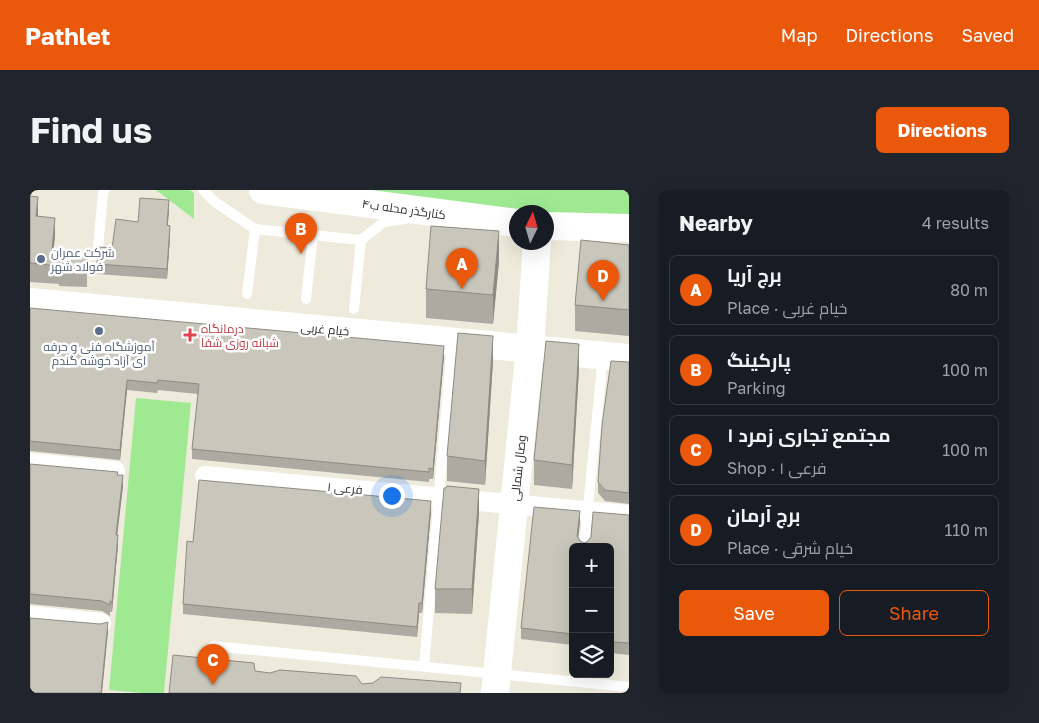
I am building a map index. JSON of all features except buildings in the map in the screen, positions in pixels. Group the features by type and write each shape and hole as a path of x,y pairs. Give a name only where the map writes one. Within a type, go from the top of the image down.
{"street":[{"name":"کنارگذر محله ب۴","path":"263,190 509,223"},
{"path":"554,226 629,228"},
{"name":"وصال شمالی","path":"496,683 530,348 536,250"},
{"name":"خیام غربی","path":"30,302 616,356"},
{"path":"30,463 115,471"},
{"name":"فرعی ۱","path":"205,476 629,514"},
{"path":"30,616 101,623"}],"lane":[{"path":"98,248 103,193 105,190"},
{"path":"203,190 216,202 255,229 360,240 384,222 439,213"},
{"path":"248,294 255,229"},
{"path":"306,299 313,234"},
{"path":"354,308 360,240"},
{"path":"424,666 453,341"},
{"path":"584,543 588,511 616,356"},
{"path":"213,646 424,666 496,683 572,678 629,686"}],"green space":[{"path":"156,190 190,190 194,193 194,219"},
{"path":"343,190 629,190 629,216 554,213 554,205 509,205 509,210"},
{"path":"136,398 191,403 164,693 109,690"}],"place":[{"name":"پارکینگ","path":"301,254"},
{"name":"شرکت عمران فولاد شهر","path":"41,259"},
{"name":"برج آریا","path":"462,289"},
{"name":"برج آرمان","path":"603,301"},
{"name":"آموزشگاه فنی و حرفه ای آزاد خوشه گندم","path":"99,331"},
{"name":"درمانگاه شبانه روزی شفا","path":"190,335"},
{"name":"مجتمع تجاری زمرد ۱","path":"213,685"}]}
